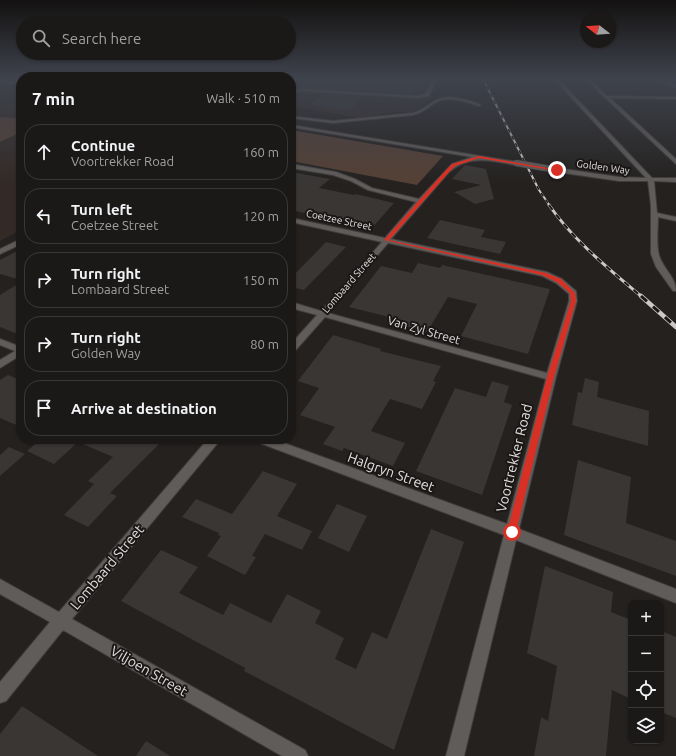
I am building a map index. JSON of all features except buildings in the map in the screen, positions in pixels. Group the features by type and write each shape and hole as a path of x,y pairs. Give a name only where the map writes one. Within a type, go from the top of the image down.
{"street":[{"path":"296,118 333,122 409,114"},
{"path":"589,114 651,180 655,254 660,267 676,289"},
{"path":"625,114 676,162"},
{"name":"Golden Way","path":"296,127 619,179 676,180"},
{"name":"Lombaard Street","path":"296,344 420,201 454,165 479,157"},
{"path":"296,167 334,173 353,180 370,189 420,201"},
{"path":"654,214 676,219"},
{"name":"Coetzee Street","path":"296,221 544,274 568,287"},
{"path":"0,252 16,244"},
{"name":"Voortrekker Road","path":"455,756 550,377 573,301 573,293 568,287"},
{"name":"Van Zyl Street","path":"296,306 550,377"},
{"path":"0,342 16,348"},
{"path":"0,365 16,354"},
{"name":"Lombaard Street","path":"0,695 211,444"},
{"name":"Halgryn Street","path":"274,444 512,532 676,596"},
{"name":"Viljoen Street","path":"0,586 299,756"}],"shaded area":[{"path":"0,114 16,114 16,233 0,241"},
{"path":"339,114 380,114 360,118"},
{"path":"0,117 16,119 16,134 0,142"},
{"path":"296,131 443,156 417,185 296,162"}],"railway":[{"path":"501,114 539,190 550,206"},
{"path":"549,205 569,231 581,243 642,297"},
{"path":"641,296 676,327"}],"route":[{"path":"512,532 550,377 573,301 573,293 568,287 559,281 544,274 386,240 447,171 454,165 461,162 479,157 557,170"}]}
